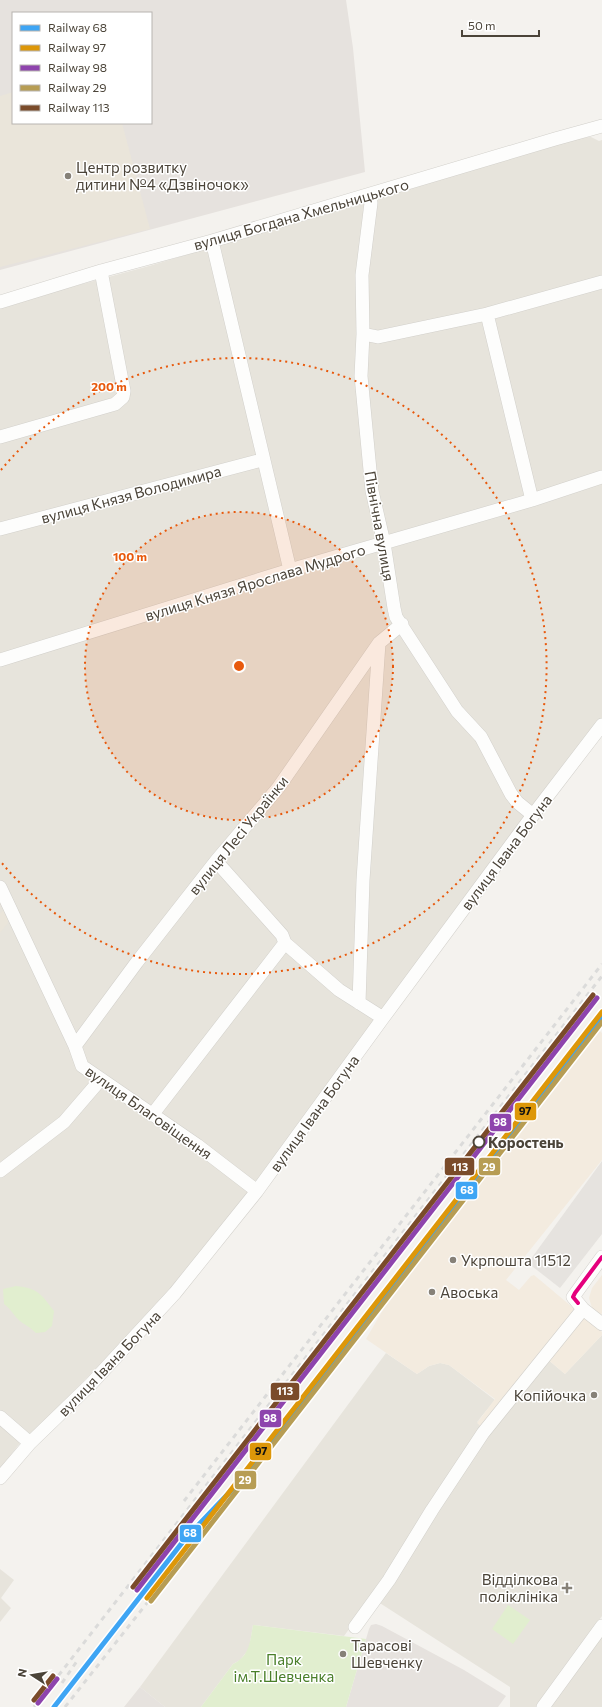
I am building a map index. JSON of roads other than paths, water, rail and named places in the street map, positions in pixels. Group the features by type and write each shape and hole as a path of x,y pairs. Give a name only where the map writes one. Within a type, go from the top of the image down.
{"street":[{"name":"вулиця Богдана Хмельницького","path":"0,302 101,271 212,241 602,126"},
{"name":"Північна вулиця","path":"370,194 371,203 362,275 363,334 361,376 372,491 384,543 396,616 457,711 481,737 511,794 517,802 533,815"},
{"path":"212,241 262,460 290,570"},
{"path":"0,437 115,404 123,397 124,391 101,271"},
{"path":"363,334 378,337 487,314 602,282"},
{"path":"487,314 532,500"},
{"name":"вулиця Князя Володимира","path":"0,529 262,460"},
{"name":"вулиця Князя Ярослава Мудрого","path":"0,660 290,570 532,500 602,477"},
{"name":"вулиця Лесі Українки","path":"75,1046 137,962 216,862 278,788 380,643 402,624"},
{"path":"359,1003 363,880 380,643"},
{"name":"вулиця Івана Богуна","path":"0,1478 30,1443 91,1384 175,1293 257,1191 533,815 602,725"},
{"path":"216,862 282,935 285,943 340,990 383,1018"},
{"name":"вулиця Благовіщення","path":"0,887 75,1046 82,1066 197,1145 257,1191"},
{"path":"152,1115 285,943"},
{"path":"0,1171 64,1122 100,1079"},
{"path":"602,1257 572,1297 580,1306 602,1324"},
{"path":"355,1627 389,1580 432,1510 483,1433 580,1306"},
{"path":"0,1417 30,1443"},
{"path":"543,1707 602,1626"}],"railway":[{"path":"184,1501 602,964"},
{"path":"34,1707 602,976"},
{"path":"65,1707 248,1473"},
{"path":"62,1683 77,1661"}],"rail line":[{"name":"113","path":"133,1587 593,995"},
{"name":"98","path":"137,1590 597,998"},
{"name":"97","path":"147,1598 602,1012"},
{"name":"68","path":"54,1707 185,1539 248,1473 602,1016"},
{"name":"29","path":"151,1601 602,1022"},
{"name":"113","path":"34,1700 53,1676"},
{"name":"98","path":"38,1703 57,1679"}],"place":[{"name":"Центр розвитку дитини №4 «Дзвіночок»","path":"68,176"},
{"name":"Коростень","path":"479,1142"},
{"name":"Укрпошта 11512","path":"453,1260"},
{"name":"Авоська","path":"432,1292"},
{"name":"Копійочка","path":"594,1395"},
{"name":"Відділкова поліклініка","path":"567,1588"},
{"name":"Тарасові Шевченку","path":"343,1654"}],"park label":[{"name":"Парк ім.Т.Шевченка","path":"284,1668"}]}
